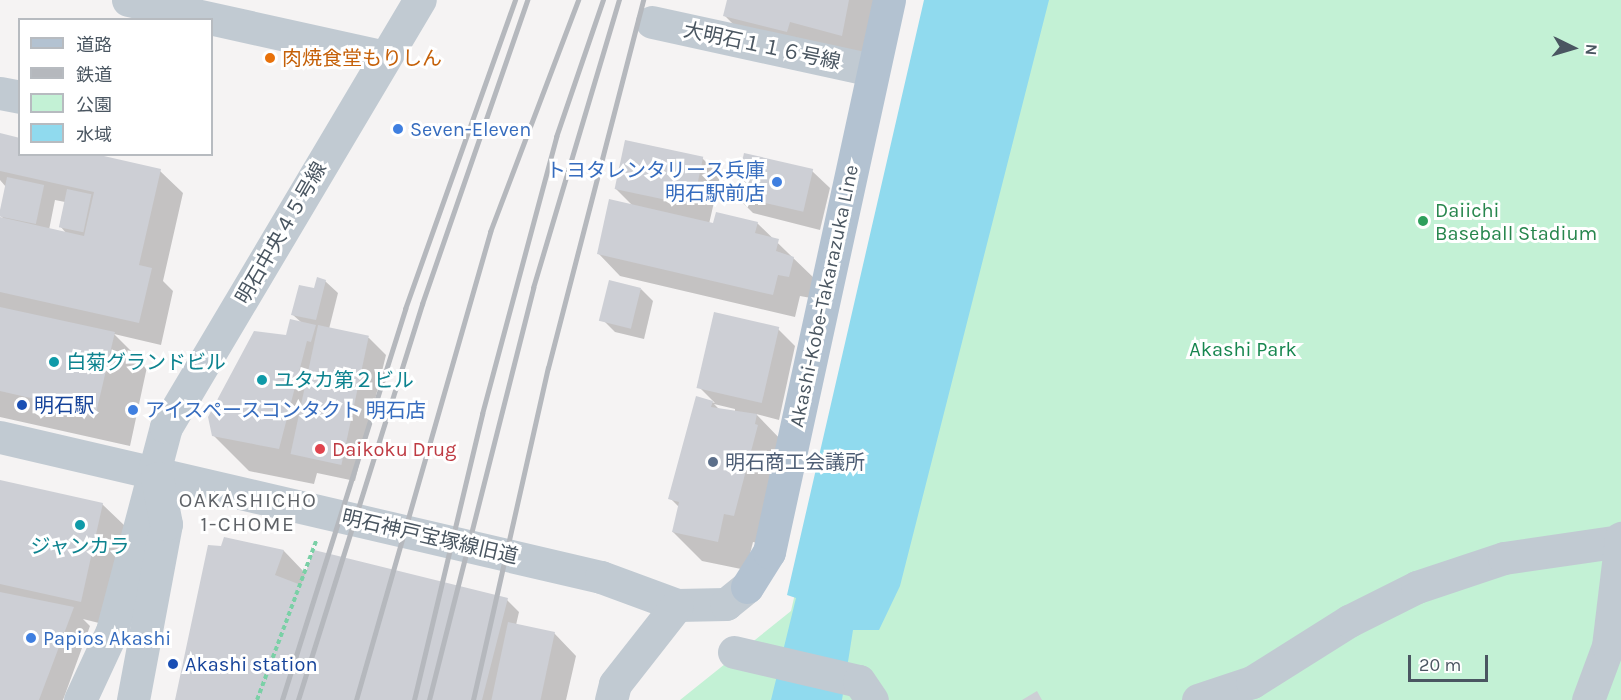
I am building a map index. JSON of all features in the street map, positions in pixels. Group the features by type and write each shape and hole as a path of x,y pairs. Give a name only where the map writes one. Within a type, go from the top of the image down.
{"main road":[{"name":"Akashi-Kobe-Takarazuka Line","path":"747,587 769,552 889,0"}],"street":[{"path":"128,0 196,17"},
{"name":"明石中央４５号線","path":"82,696 112,631 156,473 166,427 420,0"},
{"path":"213,21 385,57"},
{"name":"大明石１１６号線","path":"652,22 873,70"},
{"path":"0,93 18,97"},
{"name":"明石神戸宝塚線旧道","path":"0,437 601,577 677,605 726,604 747,587"},
{"path":"133,700 166,524 156,473"},
{"path":"1198,700 1252,682 1349,621 1417,587 1504,558 1621,540 1608,646 1588,700"},
{"path":"611,700 615,684 677,605"},
{"path":"734,652 865,691"},
{"path":"82,696 99,683 108,684 122,700"}],"path":[{"path":"257,700 316,541"}],"green space":[{"name":"Akashi Park","path":"931,0 1621,0 1621,700 680,700 791,611"}],"water":[{"path":"924,0 1049,0 900,586 879,630 853,630 842,700 771,700 796,598 787,595"}],"building":[{"path":"727,0 849,0 842,36 790,22 787,32 723,16"},
{"path":"0,133 18,138 18,156 104,156 161,169 139,265 152,268 139,323 0,292 0,217 84,236 94,192 0,171"},
{"path":"625,140 703,157 693,206 615,189"},
{"path":"744,153 813,169 803,212 734,196"},
{"path":"7,177 44,185 36,224 0,216"},
{"path":"67,189 91,194 83,232 59,227"},
{"path":"609,199 713,223 716,212 758,222 755,233 779,239 776,251 794,257 789,277 778,275 773,295 597,254"},
{"path":"317,277 326,280 316,320 291,315 299,285 314,288"},
{"path":"609,280 641,288 631,329 599,321"},
{"name":"白菊グランドビル","path":"0,307 115,332 96,413 0,391"},
{"path":"714,312 779,327 762,403 696,388"},
{"name":"ユタカ第２ビル","path":"290,319 316,325 311,342 307,341 279,449 212,436 208,417 254,331 286,335"},
{"path":"318,325 369,336 341,465 291,454"},
{"name":"明石商工会議所","path":"696,396 713,401 711,407 757,414 755,424 758,425 734,516 724,514 718,542 672,532 679,502 668,499"},
{"path":"0,480 103,503 81,602 0,584"},
{"path":"224,537 284,550 275,575 301,585 314,550 508,598 482,700 175,700 208,545 221,546"},
{"name":"Papios Akashi","path":"0,592 74,607 39,700 0,700"},
{"path":"508,622 555,632 540,700 491,700"},
{"path":"1037,691 1042,700 1022,700"}],"railway":[{"path":"282,700 405,309 515,0"},
{"path":"298,700 422,304 527,0"},
{"path":"356,700 490,232 578,0"},
{"path":"414,700 482,414 556,137 603,0"},
{"path":"429,700 533,288 619,0"},
{"path":"473,700 548,368 643,0"}],"place":[{"name":"肉焼食堂もりしん","path":"270,58"},
{"name":"Seven-Eleven","path":"398,129"},
{"name":"トヨタレンタリース兵庫 明石駅前店","path":"777,182"},
{"name":"Daiichi Baseball Stadium","path":"1423,221"},
{"name":"白菊グランドビル","path":"54,362"},
{"name":"ユタカ第２ビル","path":"262,380"},
{"name":"明石駅","path":"22,405"},
{"name":"アイスペースコンタクト 明石店","path":"133,410"},
{"name":"Daikoku Drug","path":"320,449"},
{"name":"明石商工会議所","path":"713,462"},
{"name":"ジャンカラ","path":"80,525"},
{"name":"Papios Akashi","path":"31,638"},
{"name":"Akashi station","path":"173,664"}],"district":[{"name":"OAKASHICHO 1-CHOME","path":"248,512"}]}
